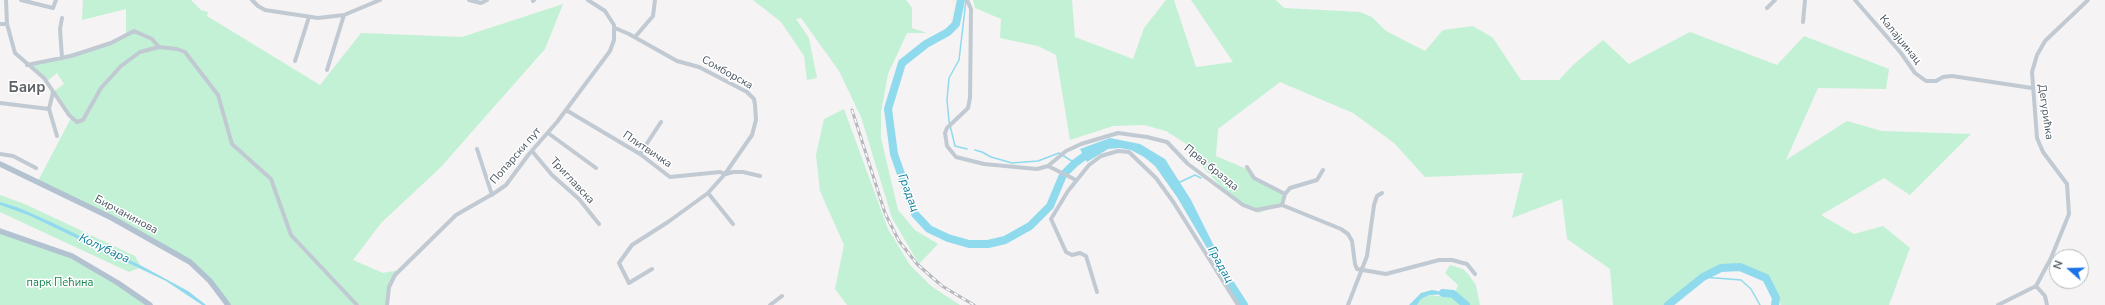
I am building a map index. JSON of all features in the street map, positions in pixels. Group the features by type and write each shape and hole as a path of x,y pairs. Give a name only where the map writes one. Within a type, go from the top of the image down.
{"main road":[{"name":"Бирчанинова","path":"0,164 112,218 190,262 210,281 228,305"},
{"path":"0,231 72,256 118,283 150,305"}],"street":[{"path":"6,0 8,24 14,50 27,65 44,78 71,118 77,122 83,120 101,88 121,66 140,52 159,47 177,49 185,52 191,58 218,96 232,144 238,151 271,179 291,235 357,305"},
{"path":"21,0 53,8 56,0"},
{"path":"252,0 265,10 309,17 344,16 380,0"},
{"path":"469,0 481,3 486,1"},
{"path":"588,0 606,13 615,28"},
{"path":"635,37 653,16 655,0"},
{"path":"1767,8 1775,0"},
{"path":"1803,22 1805,0"},
{"name":"Калајџинац","path":"1855,0 1901,53 1915,73 1926,81 1936,81 1952,76 2032,88"},
{"name":"Дегурићка","path":"2036,286 2051,258 2069,214 2067,184 2043,152 2037,138 2032,88 2032,72 2037,55 2045,41 2088,0"},
{"path":"968,1 971,9 970,98 968,108 947,128 945,140 947,146 956,157 984,164 1026,169 1048,166 1074,179"},
{"path":"326,70 344,16"},
{"path":"295,61 309,17"},
{"path":"62,18 60,29 62,58"},
{"path":"0,24 8,24"},
{"name":"Сомборска","path":"615,28 677,60 699,66 747,92 754,99 756,111 752,135 725,174"},
{"name":"Попарски пут","path":"387,305 390,282 399,270 459,213 492,195 509,181 566,110 610,51 614,40 615,28"},
{"path":"27,65 62,58 111,43 134,31 152,39 159,47"},
{"path":"53,92 49,109 57,136"},
{"path":"0,103 49,109"},
{"name":"Плитвичка","path":"566,110 640,154 670,177 720,172 725,174 738,172 760,176"},
{"path":"640,154 661,122"},
{"path":"548,133 596,168"},
{"name":"Прва бразда","path":"1048,166 1066,151 1081,144 1118,133 1167,142 1188,164 1243,205 1256,210 1282,205"},
{"path":"477,149 492,195"},
{"name":"Триглавска","path":"532,151 552,175 579,199 599,224"},
{"path":"1097,292 1086,256 1080,253 1072,255 1066,252 1051,219 1074,179 1089,165 1101,156 1118,151 1129,152 1156,178 1174,203 1238,305"},
{"path":"0,154 13,156 36,168"},
{"path":"1247,167 1254,178 1285,194"},
{"path":"1323,170 1317,180 1290,188 1285,194 1282,205 1341,229 1348,234 1352,241 1357,269 1386,274 1439,260 1452,260 1467,264 1475,274"},
{"path":"652,269 629,284 620,265 625,253 639,239 668,222 708,193 725,174"},
{"path":"708,193 733,224"},
{"path":"1348,305 1362,270 1370,241 1374,205 1377,196 1382,193"},
{"path":"1998,305 2036,286 2045,296 2047,305"},
{"path":"770,305 782,296"}],"green space":[{"path":"83,0 191,0 201,10 208,12 207,16 320,85 361,33 462,37 563,4 545,49 440,168 381,223 353,260 383,273 399,270 393,278 386,305 228,305 190,262 38,181 71,118 53,92 64,84 57,73 46,82 27,65 111,43 126,34 126,9 82,20"},
{"path":"753,0 906,0 912,8 912,28 927,33 907,33 888,74 881,112 881,138 898,210 915,230 938,244 919,264 892,218 861,117 839,71 801,18 796,19 809,38 817,78 807,80 804,56 781,22"},
{"path":"973,0 1072,0 1075,37 1133,59 1144,28 1166,0 1174,0 1196,67 1233,62 1191,0 1276,0 1284,8 1360,12 1372,17 1386,31 1425,51 1443,30 1473,26 1493,38 1521,80 1559,80 1573,65 1603,40 1629,64 1690,32 1777,65 1804,36 1889,69 1886,89 1818,88 1786,160 1847,121 1882,131 1971,134 1910,195 1884,178 1821,215 1854,234 1883,226 1910,248 1889,305 1781,305 1766,278 1740,267 1721,268 1703,277 1668,305 1613,305 1610,269 1567,239 1562,199 1512,218 1523,173 1425,177 1394,143 1353,113 1280,82 1218,129 1216,156 1249,170 1255,178 1285,194 1282,205 1258,213 1243,205 1227,193 1197,161 1185,143 1166,131 1144,125 1113,126 1070,140 1056,55 1038,46 1000,38 1001,19 975,8"},
{"path":"844,109 888,229 910,265 931,286 960,305 847,305 835,289 844,245 820,191 816,155 824,119"},
{"path":"0,195 27,205 135,256 140,265 17,207 0,202"},
{"path":"0,205 28,215 139,268 129,272 0,212"},
{"name":"парк Пећина","path":"0,231 72,256 151,305 0,305"},
{"path":"1450,265 1463,269 1468,274 1476,285 1480,305 1417,305 1421,299 1429,295 1453,298 1458,285 1445,273"}],"sand":[{"path":"952,0 961,0 960,12 956,24 948,32 954,7"}],"water":[{"path":"1110,138 1140,144 1165,159 1191,200 1220,258 1229,282 1214,260 1177,197 1155,166 1144,157 1131,150 1120,148 1108,149 1087,162 1080,149"},
{"name":"Колубара","path":"0,202 17,207 53,223 140,265 188,291 206,305 202,305 166,281 28,215 0,205"},
{"path":"1432,290 1453,294 1429,295 1421,299 1417,305 1409,305 1421,293"}],"waterway":[{"name":"Градац","path":"961,0 956,24 948,32 926,44 902,63 888,109 894,154 915,214 929,229 948,238 969,244 988,244 1005,240 1030,226 1050,206 1063,175 1075,163 1093,150"},
{"path":"966,0 959,60 949,78 947,100 949,121 955,146 967,149"},
{"path":"975,150 991,157 1012,163 1038,161 1059,153 1075,163"},
{"path":"1178,183 1195,175 1201,178"},
{"name":"Градац","path":"1668,305 1703,277 1721,268 1740,267 1766,278 1776,298 1775,305"},
{"name":"Градац","path":"1224,274 1244,305"},
{"path":"1703,277 1741,280 1751,289 1760,305"},
{"name":"Градац","path":"1443,293 1453,294 1466,305"}],"railway":[{"path":"852,110 885,213 899,241 917,264 942,286 974,305"}],"district":[{"name":"Баир","path":"27,88"}]}
